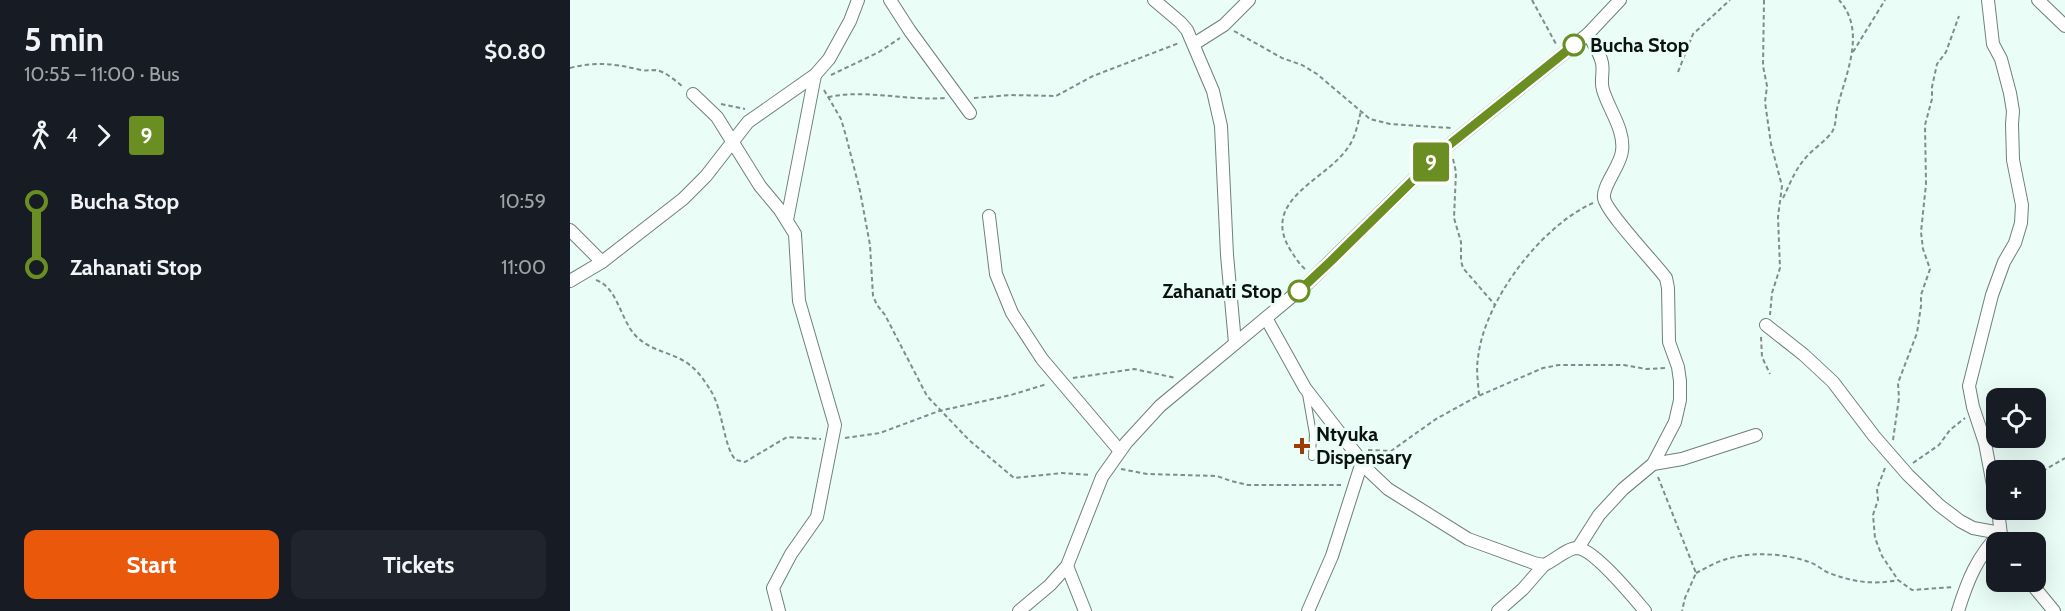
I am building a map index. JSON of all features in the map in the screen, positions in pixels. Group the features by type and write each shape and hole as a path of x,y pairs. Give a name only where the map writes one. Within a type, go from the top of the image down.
{"street":[{"path":"786,220 816,78 850,21 858,0"},
{"path":"890,0 970,113"},
{"path":"1154,0 1187,30 1213,91 1221,126 1227,255 1235,343"},
{"path":"1194,44 1224,25 1249,0"},
{"path":"1019,611 1057,579 1067,566 1106,472 1120,451 1160,406 1314,278 1449,145 1588,34 1620,0"},
{"path":"1988,0 1993,44 2001,59 2013,111 2013,160 2022,205 2022,223 1992,295 1969,386 1988,460"},
{"path":"2038,0 2065,26"},
{"path":"1578,548 1599,515 1623,489 1653,464 1675,422 1680,400 1678,367 1669,342 1666,278 1618,220 1604,198 1604,191 1619,161 1623,144 1603,90 1602,64 1588,34"},
{"path":"570,281 602,262 683,200 755,117 816,78"},
{"path":"693,94 717,117 760,186 795,234 799,301 835,425 817,517 791,554 773,588 779,611"},
{"path":"989,216 996,274 1012,313 1042,358 1120,451"},
{"path":"570,230 602,262"},
{"path":"1266,318 1305,388 1362,462 1388,489 1468,539 1544,565"},
{"path":"1766,325 1833,382 1902,469 1939,505 1960,521 1986,533"},
{"path":"1653,464 1682,459 1756,435"},
{"path":"1308,611 1332,556 1362,462"},
{"path":"1498,611 1523,589 1544,565 1571,549 1578,548 1591,555 1617,578 1645,611"},
{"path":"1958,611 1971,573 1986,548"},
{"path":"1067,566 1085,611"},
{"path":"2038,592 2054,611"}],"lane":[{"path":"1305,388 1313,434 1312,457"}],"path":[{"path":"1532,0 1562,55"},
{"path":"1678,72 1693,34 1730,0"},
{"path":"1764,0 1763,66 1767,86 1766,102 1773,153 1781,176 1782,200"},
{"path":"1770,374 1762,357 1761,333 1771,313 1772,293 1780,268 1778,217 1782,200 1804,160 1833,130 1852,54 1853,27 1844,5 1839,0"},
{"path":"1852,54 1886,0"},
{"path":"1959,16 1946,52 1937,64 1932,99 1925,125 1926,184 1921,232 1923,249 1930,269 1921,295 1922,306 1917,333 1898,383 1897,423 1877,489 1878,500 1873,515 1873,528 1882,556 1898,580 1912,590 1966,586"},
{"path":"1224,25 1282,58 1302,65 1317,74 1370,119 1390,124 1467,129"},
{"path":"828,97 847,93 915,99 1003,95 1056,96 1106,70 1177,45 1187,30"},
{"path":"910,31 879,52 816,78 841,119 860,191 870,245 873,296 876,305 885,315 927,396 939,411 998,467 1014,478 1062,473 1106,472 1217,476 1248,484 1355,485"},
{"path":"570,68 597,62 621,64 647,71 654,70 673,79 693,94"},
{"path":"716,102 752,109"},
{"path":"1314,278 1301,266 1284,239 1282,228 1285,212 1303,188 1350,145 1361,111"},
{"path":"1449,145 1456,172 1455,218 1461,242 1463,268 1496,306"},
{"path":"1479,396 1478,357 1485,331 1500,296 1545,236 1581,208 1604,198"},
{"path":"593,279 608,286 620,311 639,339 692,366 701,376 720,412 729,451 736,460 745,462 787,438 832,439 880,433 939,411 1011,395 1061,380 1134,369 1192,379"},
{"path":"1353,448 1391,451 1436,419 1479,396 1543,368 1559,365 1624,365 1646,369 1678,367"},
{"path":"1902,469 1915,463 1939,445 1950,430 1974,410"},
{"path":"2046,469 2065,458"},
{"path":"1653,464 1696,573"},
{"path":"1682,611 1696,573 1725,559 1737,556 1761,555 1810,562 1828,572 1864,583 1875,584 1898,580"}],"bus line":[{"name":"9","path":"1299,291 1449,145 1574,45"}],"place":[{"name":"Bucha Stop","path":"1574,45"},
{"name":"Zahanati Stop","path":"1299,291"},
{"name":"Ntyuka Dispensary","path":"1302,446"}]}
